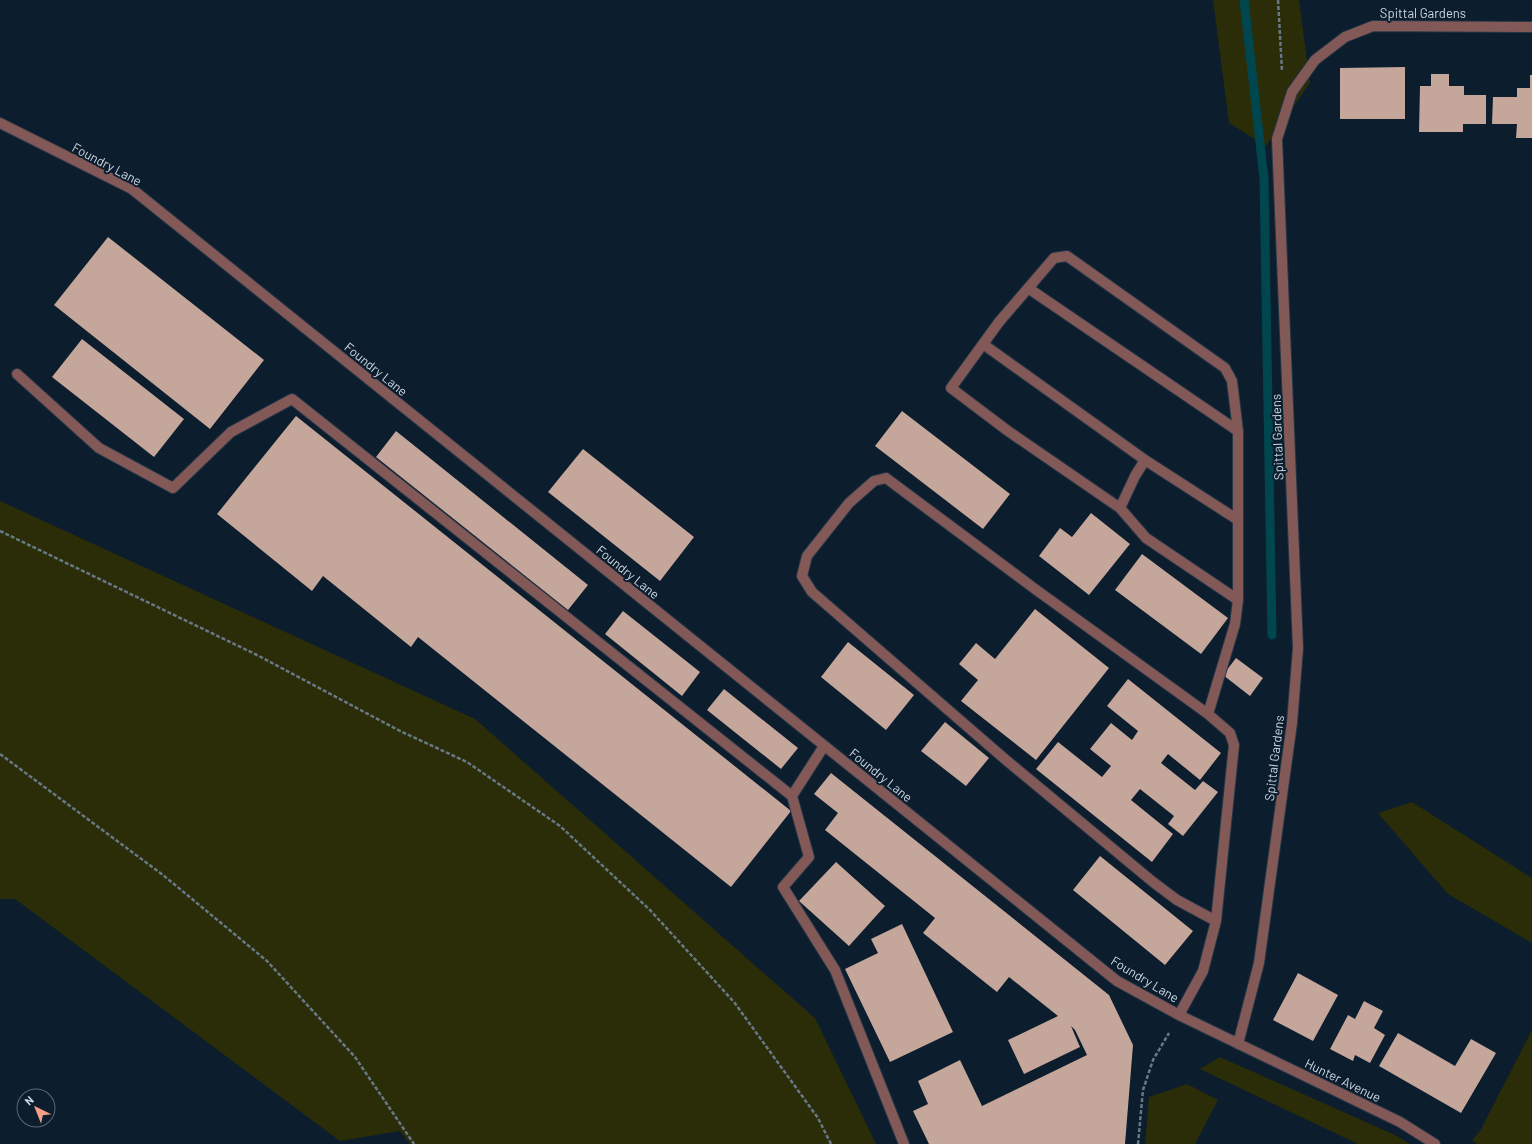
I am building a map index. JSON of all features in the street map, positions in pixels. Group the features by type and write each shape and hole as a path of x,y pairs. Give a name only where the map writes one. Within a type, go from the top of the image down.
{"street":[{"name":"Spittal Gardens","path":"1238,1044 1259,963 1292,723 1298,648 1278,140 1292,92 1315,60 1345,37 1373,26 1532,27"},
{"name":"Foundry Lane","path":"0,123 132,189 1116,981 1238,1044"},
{"path":"1208,714 1235,624 1238,600 1238,431 1232,381 1225,368 1067,256 1054,258 999,322 951,388 1008,431 1120,508 1146,538 1238,600"},
{"path":"1028,288 1238,431"},
{"path":"983,344 1145,460 1238,520"},
{"path":"17,374 99,448 173,488 230,432 292,399 792,796 809,857 783,887 835,970 904,1144"},
{"path":"1120,508 1135,476 1145,460"},
{"path":"1180,1015 1203,971 1216,921 1234,745 1230,733 1208,714 886,478 874,481 849,502 807,556 802,576 812,592 1006,760 1153,882 1177,900 1216,921"},
{"path":"792,796 824,746"},
{"name":"Hunter Avenue","path":"1238,1044 1400,1122 1435,1144"}],"path":[{"path":"1278,0 1283,81 1292,92"},
{"path":"0,531 257,655 400,731 467,762 560,826 650,910 734,1002 818,1118 831,1144"},
{"path":"0,754 164,875 267,961 355,1057 414,1144"},
{"path":"1138,1144 1144,1090 1153,1060 1180,1015"}],"green space":[{"path":"1213,0 1299,0 1310,83 1266,146 1229,123"},
{"path":"0,501 475,719 815,1018 876,1144 410,1144 400,1131 340,1141 15,899 0,899"},
{"path":"1412,802 1532,878 1532,943 1448,894 1378,813"},
{"path":"1532,1030 1532,1144 1477,1144 1472,1140 1480,1131"},
{"path":"1220,1057 1395,1135 1410,1144 1358,1144 1200,1069"},
{"path":"1187,1084 1218,1100 1195,1144 1145,1144 1149,1097"}],"building":[{"path":"1405,67 1405,119 1340,119 1340,68"},
{"path":"1431,74 1449,74 1449,86 1464,86 1464,95 1486,95 1486,124 1463,124 1463,132 1419,132 1420,86 1431,86"},
{"path":"1530,75 1532,75 1532,138 1516,138 1517,124 1492,124 1493,97 1517,97 1517,88 1530,88"},
{"path":"108,237 264,360 210,429 54,305"},
{"path":"82,339 184,419 154,457 52,377"},
{"path":"902,411 1010,494 983,529 875,446"},
{"path":"296,416 791,811 731,887 418,637 411,647 323,576 312,591 217,514"},
{"path":"396,431 588,585 568,610 376,457"},
{"path":"583,449 694,537 660,581 548,492"},
{"path":"1091,513 1130,544 1089,595 1039,556 1060,528 1072,537"},
{"path":"1142,554 1228,618 1201,654 1115,590"},
{"path":"1035,609 1109,668 1036,760 961,701 978,680 959,664 976,643 995,659"},
{"path":"623,611 700,672 682,696 605,634"},
{"path":"848,642 914,695 886,730 821,677"},
{"path":"1236,658 1263,678 1250,696 1223,675"},
{"path":"1128,679 1221,753 1200,780 1168,754 1161,763 1195,790 1203,781 1218,792 1183,836 1168,824 1174,816 1140,789 1131,800 1173,834 1152,862 1036,769 1058,742 1102,777 1111,766 1090,749 1111,723 1132,740 1138,731 1107,706"},
{"path":"724,689 798,748 781,769 707,710"},
{"path":"945,722 989,758 966,786 921,751"},
{"path":"831,773 1109,995 1133,1045 1125,1144 929,1144 913,1111 928,1104 918,1081 960,1060 982,1106 1087,1055 1075,1030 1071,1026 1080,1047 1024,1074 1008,1040 1058,1016 1009,977 997,992 923,933 935,918 825,830 838,813 814,794"},
{"path":"1100,856 1193,931 1165,965 1073,890"},
{"path":"836,862 885,906 849,946 799,901"},
{"path":"902,924 953,1032 890,1062 845,969 878,953 871,939"},
{"path":"1298,973 1338,995 1313,1041 1273,1020"},
{"path":"1364,1001 1383,1011 1374,1028 1385,1035 1370,1063 1355,1055 1353,1061 1330,1049 1348,1015 1355,1019"},
{"path":"1398,1033 1455,1066 1471,1039 1496,1053 1461,1113 1379,1066"}],"waterway":[{"path":"1244,0 1264,179 1272,635"}]}
